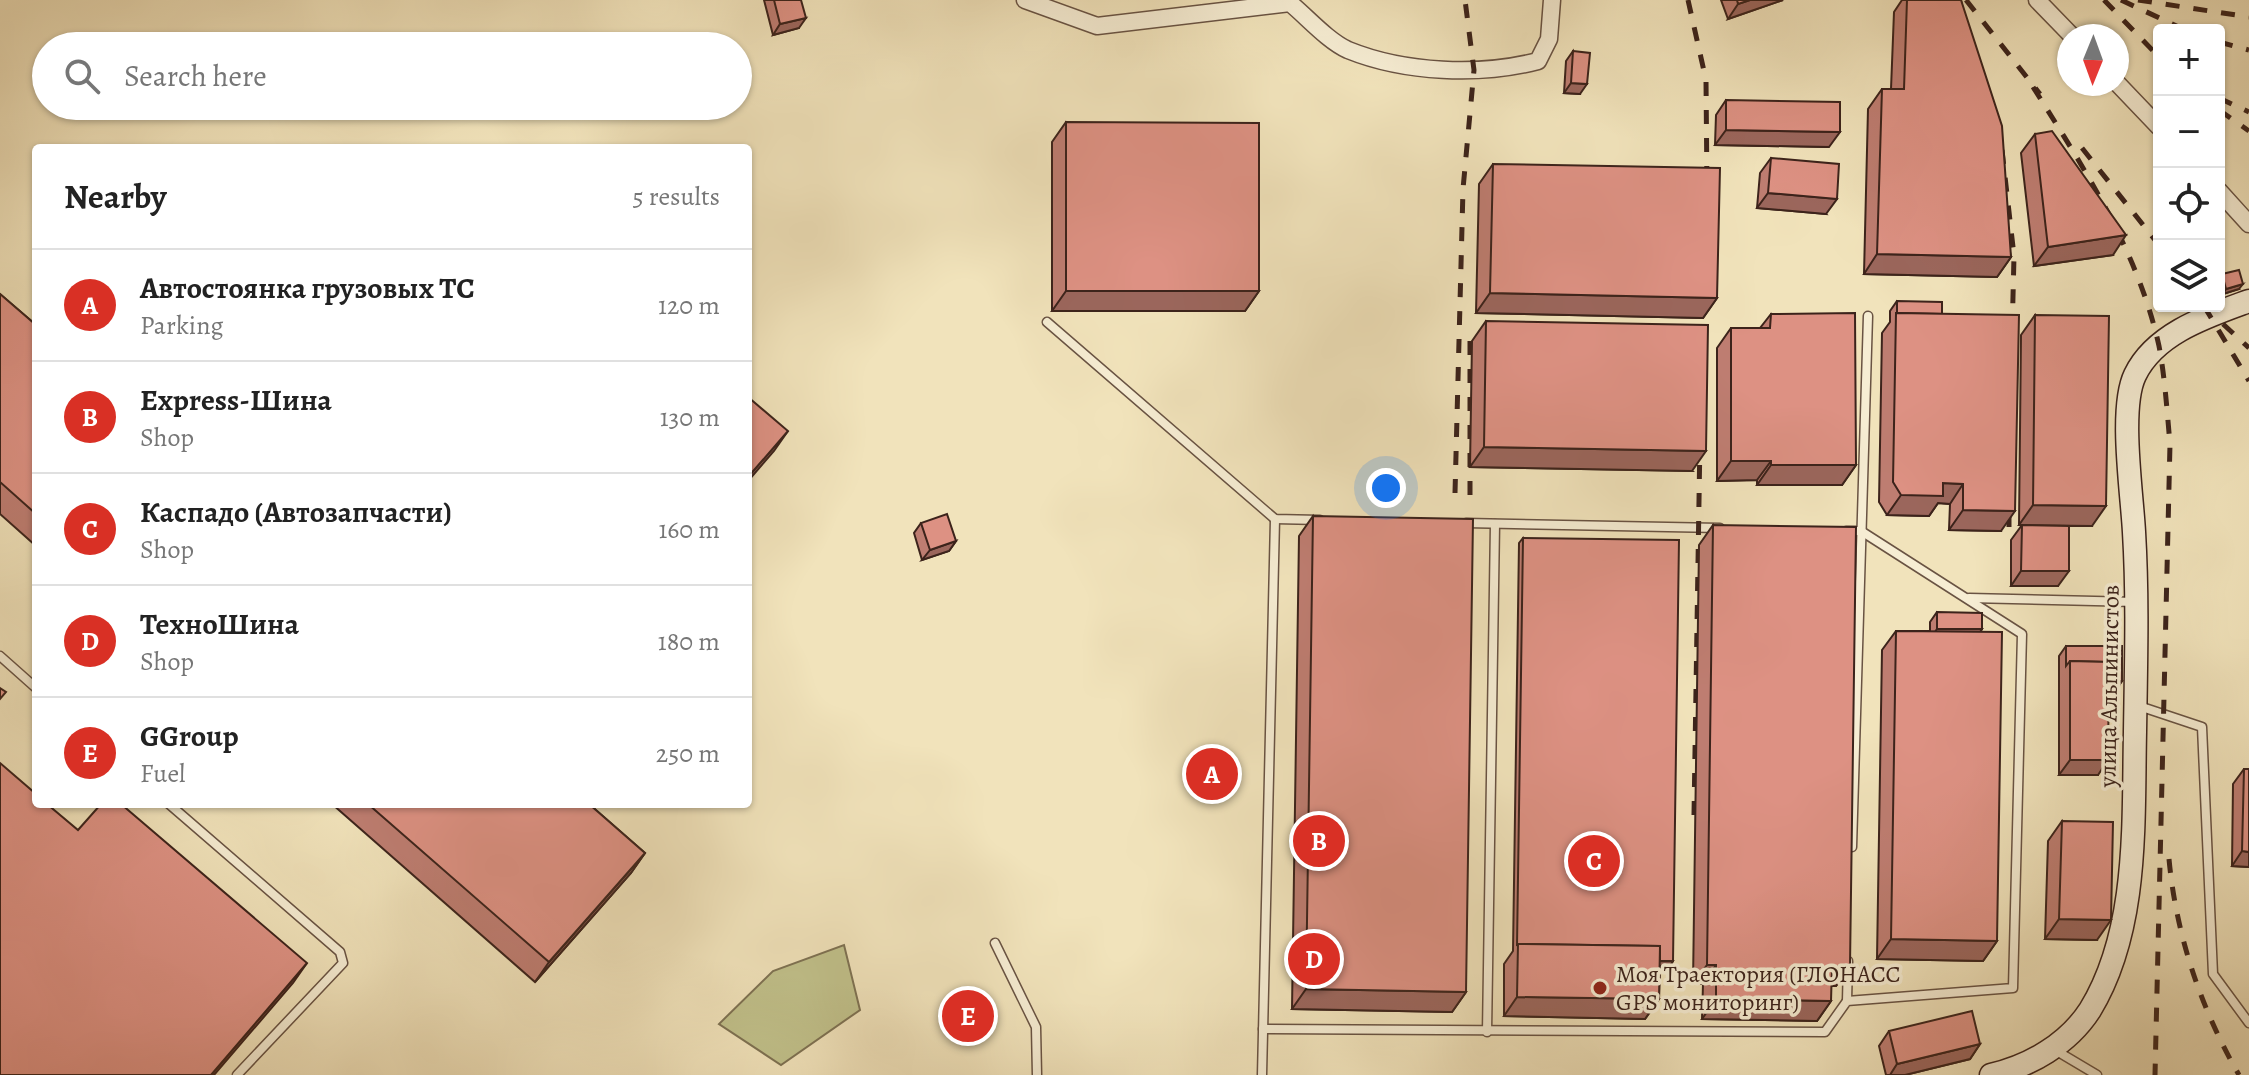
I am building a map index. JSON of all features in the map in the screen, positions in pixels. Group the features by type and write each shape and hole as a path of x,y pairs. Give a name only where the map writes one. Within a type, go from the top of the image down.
{"main road":[{"name":"улица Альпинистов","path":"1991,1075 2054,1050 2089,1012 2108,973 2122,931 2133,823 2136,602 2128,411 2133,378 2146,358 2180,330 2249,301"}],"street":[{"path":"1025,0 1097,26 1295,2 1345,49 1399,64 1474,70 1509,68 1538,61 1549,39 1552,0"},
{"path":"2037,0 2060,24"},
{"path":"2129,96 2153,121"},
{"path":"2225,198 2249,224"}],"lane":[{"path":"1851,860 1868,316"},
{"path":"1047,322 1275,519 1338,520"},
{"path":"1262,1075 1275,519"},
{"path":"1448,522 1734,528"},
{"path":"1487,1032 1495,524"},
{"path":"1829,530 1861,531 2022,634 2013,988 1847,1001"},
{"path":"1966,598 2136,602"},
{"path":"0,656 32,684"},
{"path":"2135,704 2202,727 2213,974 2249,1023"},
{"path":"174,808 340,952 343,963 237,1075"},
{"path":"995,943 1036,1027 1037,1075"},
{"path":"1263,1029 1825,1032 1847,1001 1849,954"},
{"path":"2054,1050 2097,1075"}],"green space":[{"path":"844,945 860,1010 781,1065 719,1024 773,971"}],"building":[{"path":"774,0 801,0 806,18 780,24"},
{"path":"1907,0 1961,0 2002,126 2011,257 1877,254 1882,89 1904,89"},
{"path":"1573,51 1590,53 1587,84 1571,83"},
{"path":"1726,100 1840,102 1840,132 1726,130"},
{"path":"1066,122 1259,123 1259,291 1066,291"},
{"path":"2052,131 2126,235 2048,247 2035,134"},
{"path":"1771,158 1839,164 1837,199 1768,193"},
{"path":"1493,164 1720,168 1717,298 1490,293"},
{"path":"2239,270 2243,284 2226,289 2225,273"},
{"path":"0,294 32,322 32,510 0,482"},
{"path":"1897,301 1942,302 1942,314 1897,313"},
{"path":"1855,313 1856,465 1771,465 1771,461 1731,461 1731,328 1770,328 1771,314"},
{"path":"1896,313 2019,315 2015,511 1963,510 1963,484 1943,483 1943,496 1901,495 1893,482"},
{"path":"2035,315 2109,316 2106,506 2033,505"},
{"path":"1486,321 1708,325 1706,451 1484,447"},
{"path":"752,400 788,431 752,472"},
{"path":"947,514 956,541 930,550 921,523"},
{"path":"1313,516 1473,519 1466,992 1306,989"},
{"path":"1713,525 1856,527 1850,966 1832,966 1831,1001 1716,999 1716,965 1707,965"},
{"path":"2022,525 2069,526 2069,571 2021,571"},
{"path":"1523,538 1679,540 1673,961 1660,961 1660,946 1517,946"},
{"path":"1937,612 1982,613 1982,629 1937,629"},
{"path":"1896,631 2002,632 1997,941 1891,939"},
{"path":"2066,646 2122,646 2122,681 2108,681 2109,662 2070,661 2066,666"},
{"path":"2070,661 2109,662 2108,760 2070,760"},
{"path":"0,763 32,791 32,808 52,808 78,830 97,808 126,808 307,963 211,1075 0,1075"},
{"path":"2244,769 2249,769 2249,852 2242,851"},
{"path":"373,808 594,808 645,853 549,962"},
{"path":"2062,821 2113,822 2111,920 2059,919"},
{"path":"1518,944 1660,946 1659,999 1517,997"},
{"path":"1972,1011 1980,1044 1897,1064 1889,1031"}],"railway":[{"path":"1455,493 1463,189 1474,70 1465,0"},
{"path":"1688,0 1706,80 1707,190"},
{"path":"1966,0 2040,94"},
{"path":"2104,0 2153,51"},
{"path":"2121,0 2172,24"},
{"path":"2138,0 2249,17"},
{"path":"2225,44 2249,50"},
{"path":"2033,87 2090,179 2123,244 2150,311 2163,370 2170,444 2155,1075"},
{"path":"2225,101 2249,112"},
{"path":"2225,114 2249,131"},
{"path":"2082,148 2155,240"},
{"path":"2002,150 2014,256 2012,337"},
{"path":"2208,312 2249,381"},
{"path":"2223,324 2249,348"},
{"path":"1470,339 1470,495"},
{"path":"1694,815 1700,438"},
{"path":"2009,497 2009,527"},
{"path":"2169,859 2172,887 2192,971 2213,1024 2239,1075"}],"place":[{"name":"Автостоянка грузовых ТС","path":"1212,774"},
{"name":"Express-Шина","path":"1319,841"},
{"name":"Каспадо (Автозапчасти)","path":"1594,861"},
{"name":"ТехноШина","path":"1314,959"},
{"name":"Моя Траектория (ГЛОНАСС GPS мониторинг)","path":"1600,988"},
{"name":"GGroup","path":"968,1016"}]}
